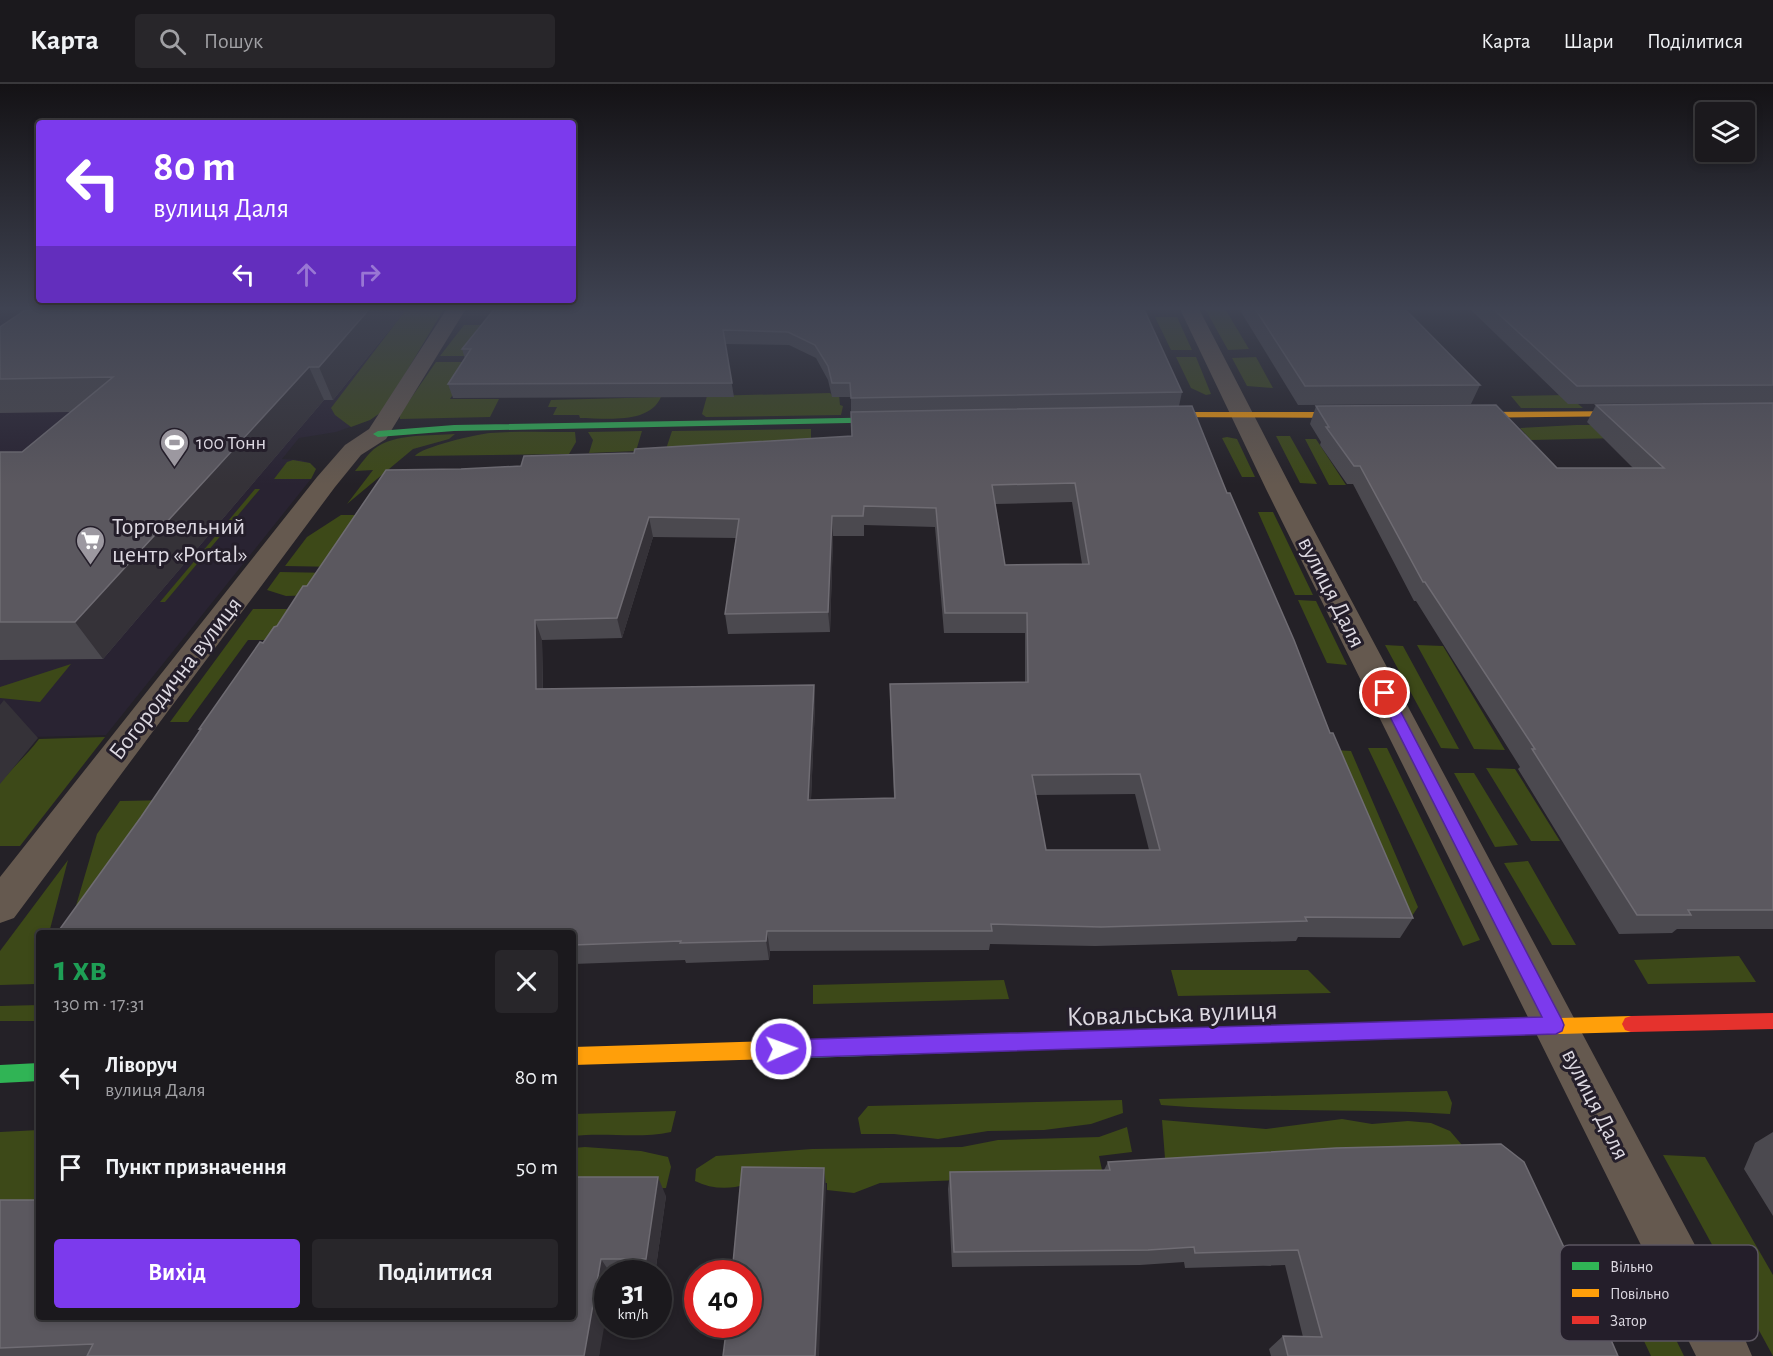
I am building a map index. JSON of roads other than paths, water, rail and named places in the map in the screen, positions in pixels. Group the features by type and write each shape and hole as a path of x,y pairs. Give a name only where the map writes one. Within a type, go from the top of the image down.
{"street":[{"name":"Богородична вулиця","path":"0,906 339,466 353,450 378,434 420,366"},
{"name":"вулиця Даля","path":"1219,366 1668,1245"},
{"path":"1442,415 1653,414"},
{"path":"1137,416 1375,415"},
{"path":"378,434 454,428 908,420"},
{"name":"Ковальська вулиця","path":"576,1056 1556,1025 1773,1021"},
{"path":"0,1074 36,1072"},
{"name":"вулиця Даля","path":"1717,1341 1725,1356"}],"place":[{"name":"100 Тонн","path":"175,468"},
{"name":"Торговельний центр «Portal»","path":"91,566"}]}
